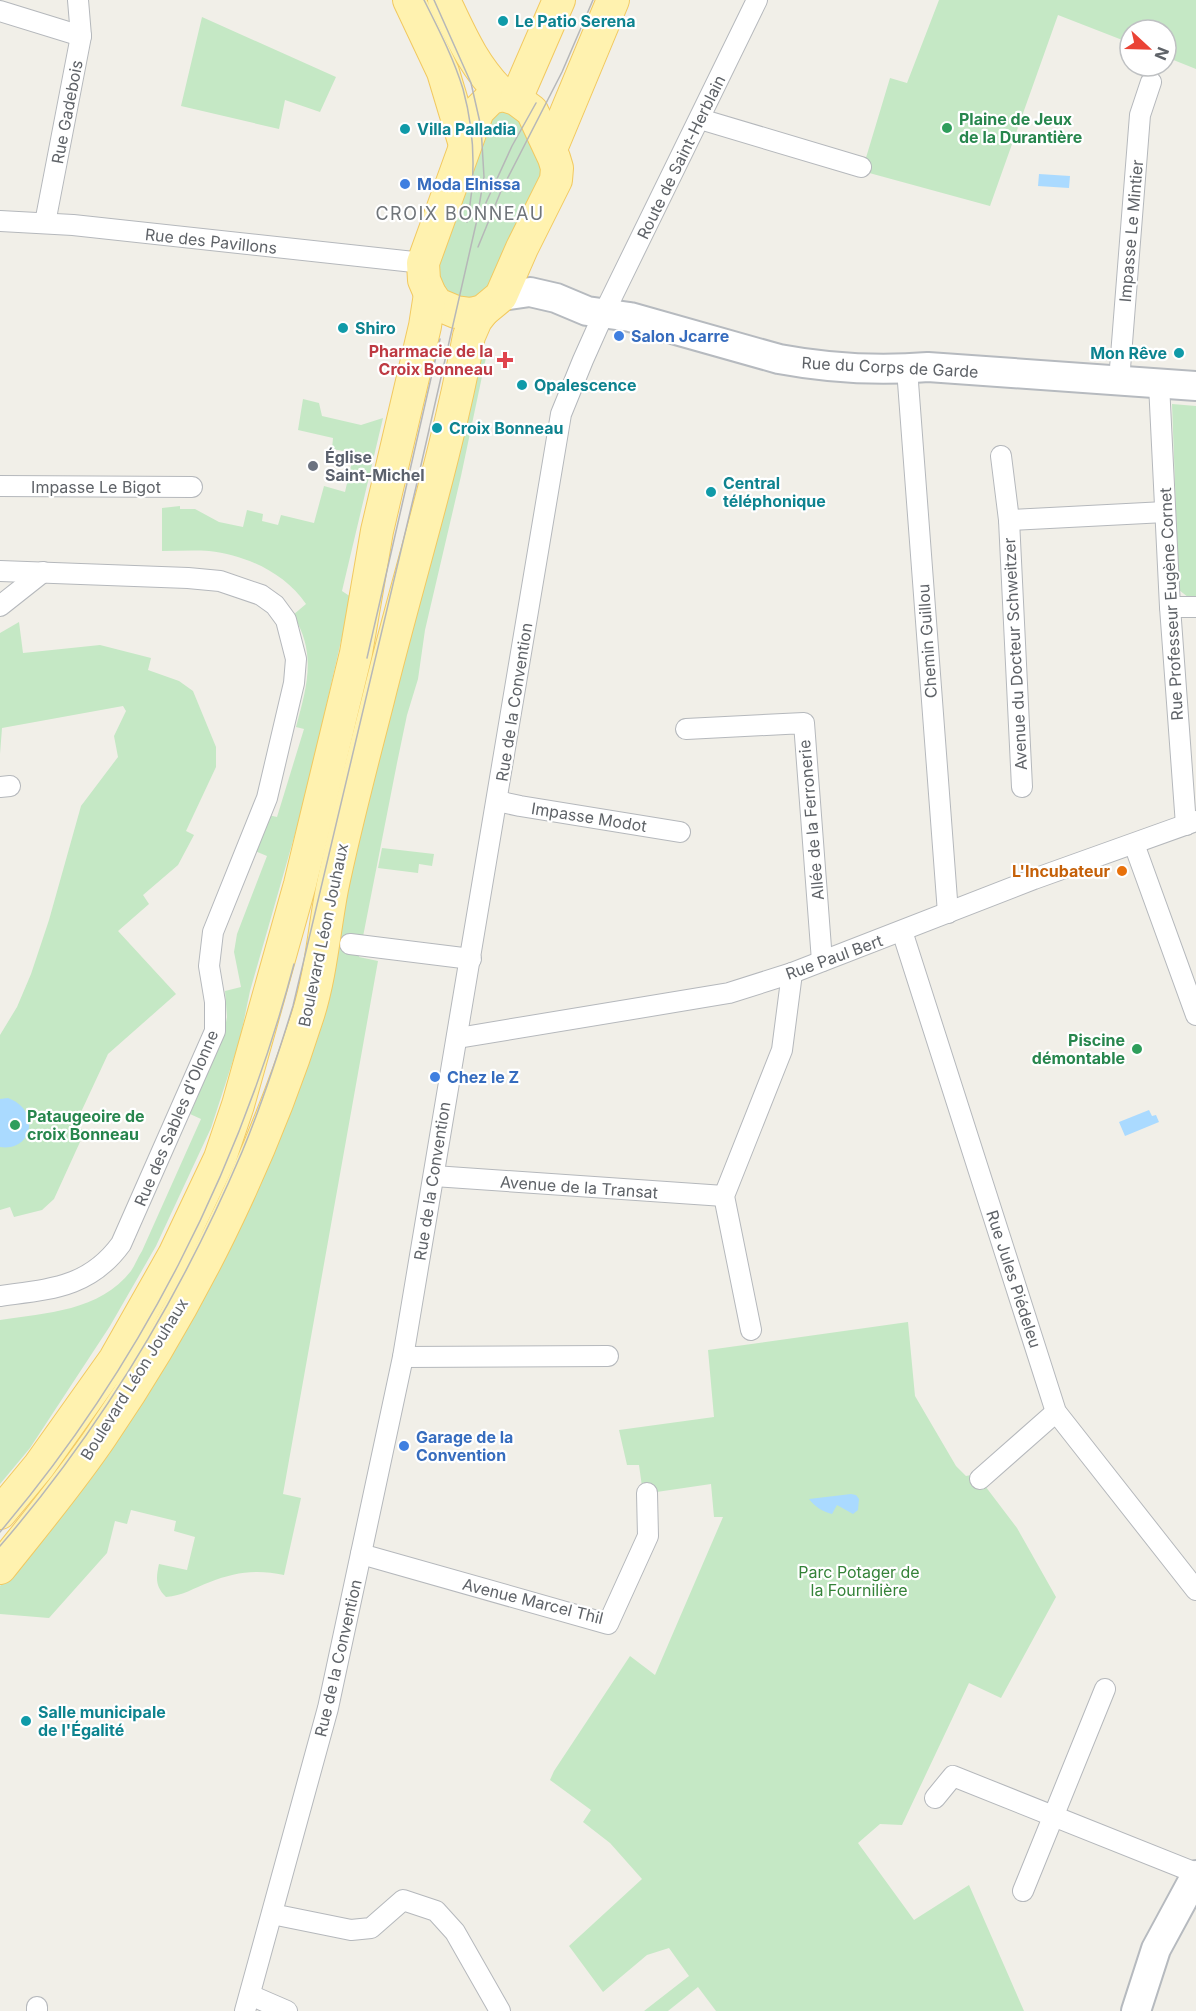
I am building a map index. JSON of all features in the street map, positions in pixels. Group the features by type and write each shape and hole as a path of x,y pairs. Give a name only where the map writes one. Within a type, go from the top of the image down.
{"main road":[{"path":"409,0 443,72 465,145"},
{"name":"Boulevard Léon Jouhaux","path":"0,1568 102,1436 176,1315 229,1212 272,1114 310,1011 335,879 385,672 439,476 469,336 476,320 492,304 556,180 557,168 551,149 532,111 509,97 482,74 444,0"},
{"path":"492,304 471,314 447,309 438,304 430,294 424,280 423,263 478,111 490,98 509,97 559,0"},
{"path":"551,149 613,0"},
{"name":"Boulevard Léon Jouhaux","path":"0,1513 39,1466 115,1359 174,1255 215,1168 238,1106 300,884 353,665 377,531 425,326 430,294"}],"street":[{"name":"Rue Gadebois","path":"45,223 81,36 78,0"},
{"name":"Route de Saint-Herblain","path":"604,313 757,0"},
{"path":"0,11 81,36"},
{"name":"Impasse Le Mintier","path":"1119,381 1140,115 1151,82"},
{"path":"700,119 861,166"},
{"name":"Rue des Pavillons","path":"0,221 45,223 423,263"},
{"name":"Rue du Corps de Garde","path":"522,248 525,261 536,283 556,298"},
{"name":"Rue du Corps de Garde","path":"492,304 530,292 556,298 587,311 630,317 779,360 800,363 907,369 928,367 1196,386"},
{"name":"Rue de la Convention","path":"247,2003 328,1708 403,1357 561,414 604,313"},
{"name":"Chemin Guillou","path":"907,369 948,914"},
{"name":"Rue Professeur Eugène Cornet","path":"1159,384 1170,607 1191,823"},
{"name":"Avenue du Docteur Schweitzer","path":"1001,456 1009,520 1022,787"},
{"name":"Impasse Le Bigot","path":"0,486 192,487"},
{"name":"Avenue du Docteur Schweitzer","path":"1009,520 1165,512"},
{"name":"Rue des Sables d'Olonne","path":"0,571 188,578 220,581 241,587 261,595 275,605 286,620 296,659 294,683 267,798 213,932 209,966 215,1002 215,1031 122,1244 110,1260 74,1282 54,1288 0,1296"},
{"path":"0,606 43,572"},
{"path":"1170,607 1196,607"},
{"name":"Allée de la Ferronerie","path":"686,729 804,723 822,961"},
{"name":"Impasse Modot","path":"497,801 681,832"},
{"name":"Rue Paul Bert","path":"457,1036 464,1037 729,993 792,973 1034,879 1191,823"},
{"path":"1134,844 1196,1015"},
{"name":"Rue Jules Piédeleu","path":"902,932 1056,1412 1196,1590"},
{"path":"350,944 471,959"},
{"path":"751,1330 724,1196 782,1050 792,973"},
{"name":"Avenue de la Transat","path":"434,1176 724,1196"},
{"path":"403,1357 608,1356"},
{"path":"980,1479 1056,1412"},
{"name":"Avenue Marcel Thil","path":"360,1554 608,1623 648,1536 647,1493"},
{"path":"1023,1891 1105,1689"},
{"path":"934,1798 953,1776 1196,1874 1156,1949 1136,2011"},
{"path":"272,1914 351,1930 371,1928 403,1900 436,1911 455,1932 501,2011"},
{"path":"247,2003 287,2011"}],"green space":[{"name":"Plaine de Jeux de la Durantière","path":"939,0 1196,0 1196,69 1178,62 1178,18 1118,18 1118,38 1058,15 990,206 862,171 890,78 907,83"},
{"path":"202,17 336,77 320,112 285,100 279,129 181,106"},
{"path":"506,111 520,115 545,167 487,299 447,298 433,262 492,113"},
{"path":"475,344 488,348 425,630 418,679 407,715 359,957 378,961 283,1494 301,1498 284,1575 265,1572 237,1574 166,1597 157,1582 159,1564 187,1570 195,1537 174,1531 176,1521 131,1510 127,1524 115,1521 107,1553 49,1618 0,1614 0,1586 50,1523 151,1382 344,894"},
{"path":"303,399 319,403 322,416 361,425 383,418 342,591 351,597 305,799 250,991 240,1039 211,1128 156,1246 110,1326 30,1448 0,1484 0,1320 71,1308 104,1295 131,1271 142,1251 201,1119 190,1114 223,1038 227,1017 225,991 241,987 234,952 237,934 267,856 255,851 268,815 277,817 304,729 296,727 304,698 308,670 307,656 305,643 293,615 306,604 287,583 264,567 250,561 209,551 162,551 162,508 180,506 180,509 195,509 219,522 243,527 247,510 263,514 262,521 278,525 281,515 314,523 324,486 345,492 354,453 332,449 333,438 298,430"},
{"path":"1172,404 1196,406 1196,596 1188,597 1179,590"},
{"path":"19,622 23,653 100,645 151,658 148,670 179,681 193,691 216,747 216,767 186,831 194,835 178,865 143,895 149,904 118,931 176,994 108,1054 75,1125 85,1131 54,1199 42,1210 14,1217 10,1207 0,1210 0,1035 17,1007 31,974 49,920 81,806 118,757 114,736 126,711 123,706 2,728 0,754 0,633"},
{"path":"382,848 434,854 432,866 419,864 418,873 378,868"},
{"name":"Parc Potager de la Fournilière","path":"908,1322 915,1396 956,1466 966,1476 976,1474 1017,1528 1056,1597 1001,1698 969,1683 902,1825 880,1824 858,1843 914,1920 969,1885 1024,2011 716,2011 698,1987 668,2011 644,2011 689,1976 669,1948 647,1955 603,1992 569,1946 642,1879 610,1843 583,1822 591,1810 550,1780 630,1656 655,1675 723,1517 714,1517 711,1484 643,1494 639,1465 627,1465 619,1430 714,1417 708,1350"}],"water":[{"path":"1039,174 1070,176 1069,188 1038,186"},
{"name":"Pataugeoire de croix Bonneau","path":"8,1098 25,1111 29,1120 29,1129 26,1137 20,1143 11,1147 0,1147 0,1099"},
{"path":"1149,1110 1152,1116 1156,1115 1159,1122 1125,1136 1119,1122"},
{"path":"856,1495 859,1499 858,1510 853,1514 837,1505 832,1514 829,1513 813,1504 809,1499"}],"tram line":[{"path":"424,0 455,66 467,106 473,156 472,189 467,222"},
{"path":"0,1546 72,1455 105,1407 166,1308 193,1257 242,1152 293,1006 416,487 476,224 484,177 481,127 471,83 434,0"},
{"path":"478,247 501,191 562,72 593,0"},
{"path":"484,207 512,146 536,103"},
{"path":"367,658 440,339"},
{"path":"0,1532 50,1469 97,1403 140,1335 178,1265 213,1192 244,1117 271,1041 294,964"}],"place":[{"name":"Le Patio Serena","path":"503,21"},
{"name":"Plaine de Jeux de la Durantière","path":"947,128"},
{"name":"Villa Palladia","path":"405,129"},
{"name":"Moda Elnissa","path":"405,184"},
{"name":"Shiro","path":"343,328"},
{"name":"Salon Jcarre","path":"619,336"},
{"name":"Mon Rêve","path":"1179,353"},
{"name":"Pharmacie de la Croix Bonneau","path":"505,360"},
{"name":"Opalescence","path":"522,385"},
{"name":"Croix Bonneau","path":"437,428"},
{"name":"Église Saint-Michel","path":"313,466"},
{"name":"Central téléphonique","path":"711,492"},
{"name":"L'Incubateur","path":"1122,871"},
{"name":"Piscine démontable","path":"1137,1049"},
{"name":"Chez le Z","path":"435,1077"},
{"name":"Pataugeoire de croix Bonneau","path":"15,1125"},
{"name":"Garage de la Convention","path":"404,1446"},
{"name":"Salle municipale de l'Égalité","path":"26,1721"}],"district":[{"name":"CROIX BONNEAU","path":"460,213"}]}
